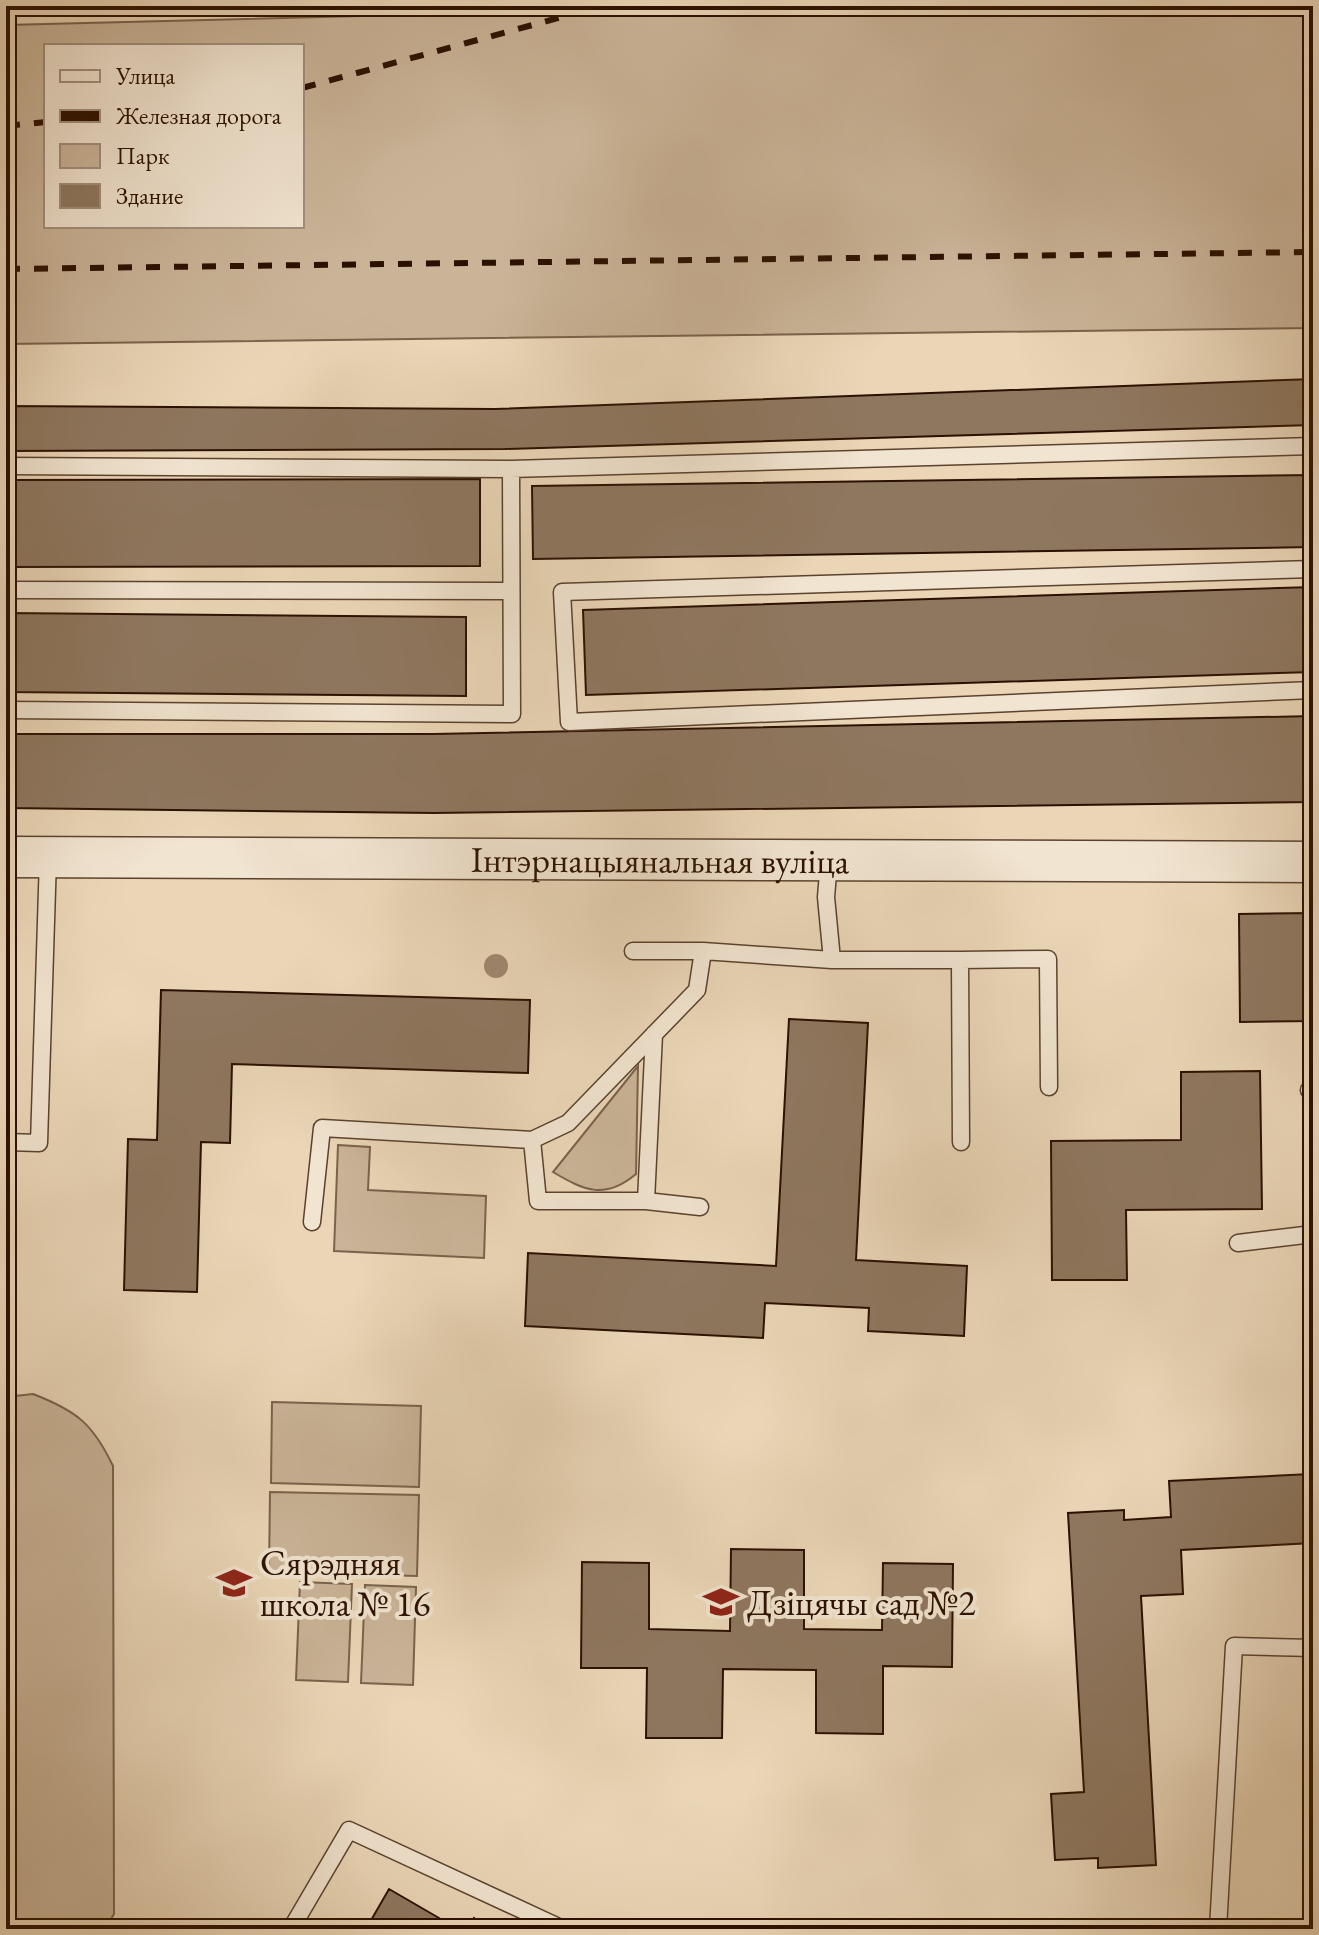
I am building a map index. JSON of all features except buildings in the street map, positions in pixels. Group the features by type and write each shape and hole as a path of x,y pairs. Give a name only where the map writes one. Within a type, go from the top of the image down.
{"street":[{"name":"Інтэрнацыянальная вуліца","path":"6,857 1313,862"}],"lane":[{"path":"6,466 511,469 1313,446"},
{"path":"6,710 512,714 511,469"},
{"path":"1313,569 562,592 569,722 1313,690"},
{"path":"6,590 511,591"},
{"path":"6,1142 39,1143 48,856"},
{"path":"829,862 826,897 832,960"},
{"path":"633,951 703,951 832,960 1048,959 1049,1087"},
{"path":"312,1222 322,1128 532,1140 568,1123 697,990 703,951"},
{"path":"960,960 961,1142"},
{"path":"646,1201 654,1034"},
{"path":"532,1140 538,1201 646,1201 700,1207"},
{"path":"1238,1243 1313,1234"},
{"path":"1218,1929 1234,1646 1313,1648"},
{"path":"291,1929 349,1830 563,1929"}],"green space":[{"path":"478,6 1313,6 1313,328 6,344 6,25 477,13"},
{"path":"638,1066 636,1174 614,1187 595,1190 553,1172"},
{"path":"338,1145 370,1147 368,1190 486,1196 484,1258 334,1251"},
{"path":"33,1394 82,1421 98,1439 113,1466 114,1914 105,1929 6,1929 6,1397"},
{"path":"272,1402 421,1406 419,1487 271,1483"},
{"path":"270,1492 419,1495 417,1576 269,1572"},
{"path":"300,1582 352,1584 348,1682 296,1680"},
{"path":"365,1585 416,1587 413,1685 361,1683"}],"railway":[{"path":"304,87 602,6"},
{"path":"6,126 44,122"},
{"path":"6,269 1313,252"}],"place":[{"name":"Сярэдняя школа № 16","path":"234,1583"},
{"name":"Дзіцячы сад №2","path":"721,1602"}]}
